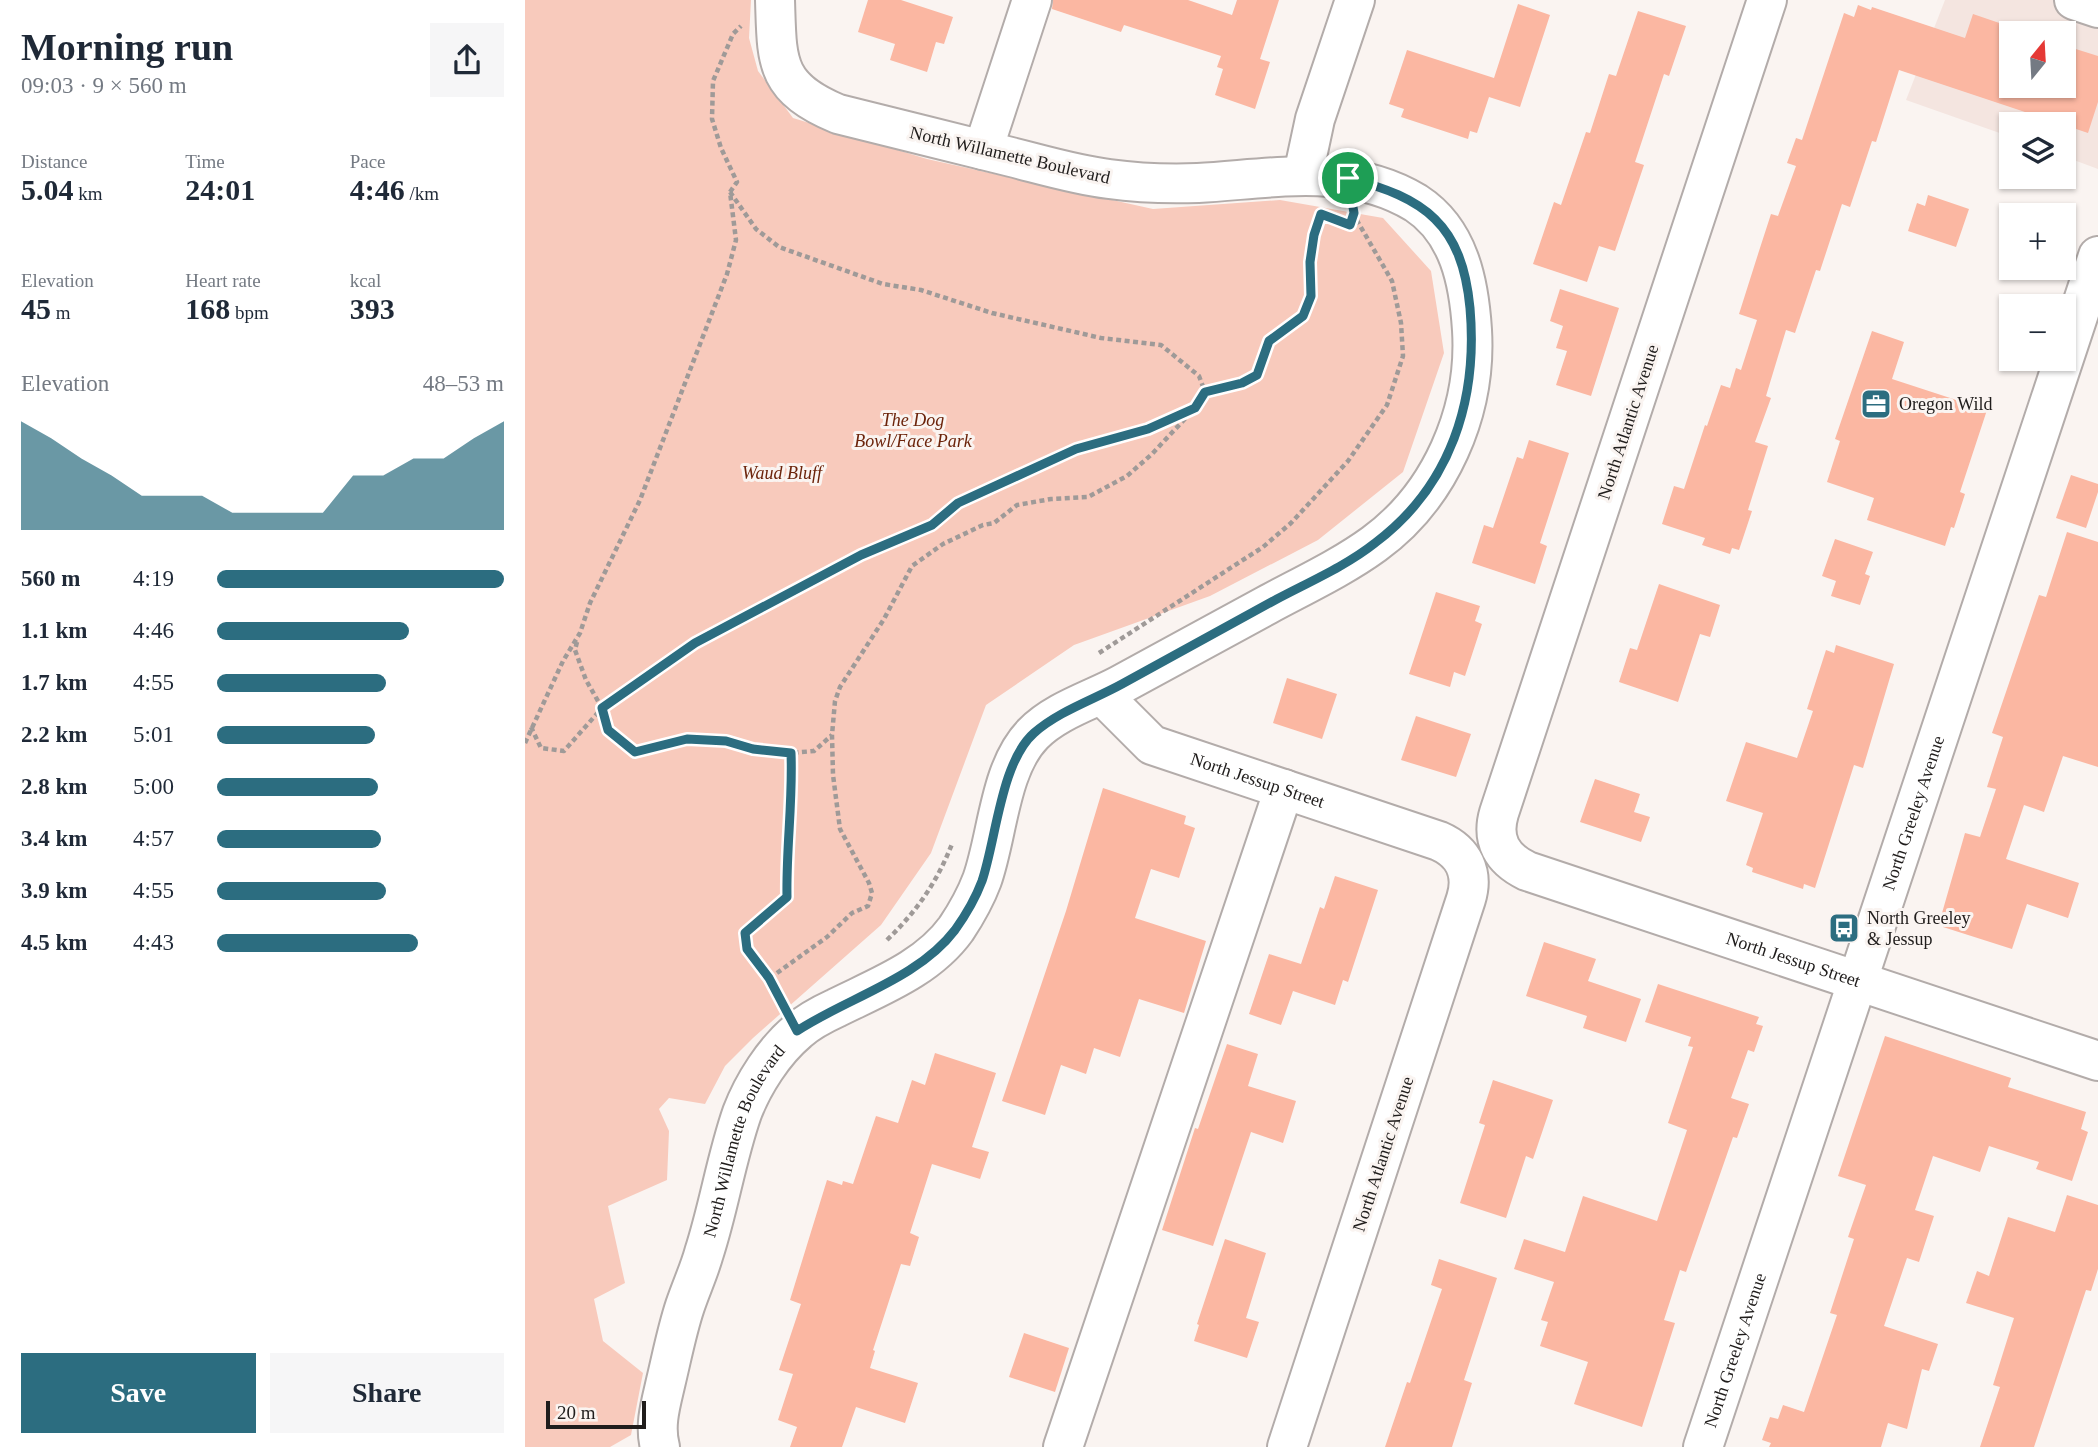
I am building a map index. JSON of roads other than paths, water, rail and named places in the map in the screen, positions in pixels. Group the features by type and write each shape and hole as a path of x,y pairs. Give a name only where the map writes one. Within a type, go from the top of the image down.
{"street":[{"name":"North Willamette Boulevard","path":"660,1447 657,1438 659,1410 680,1322 704,1255 743,1113 756,1084 797,1031 911,970 936,951 955,929 982,882 1006,785 1019,754 1030,737 1048,721 1337,567 1375,543 1409,512 1433,481 1449,453 1463,416 1470,378 1472,338 1469,302 1461,265 1452,240 1438,222 1418,205 1386,188 1348,178 1303,175 1192,183 1105,179 838,114 813,103 790,83 777,58 775,0"},
{"path":"983,150 1032,0"},
{"path":"1303,175 1315,119 1355,0"},
{"name":"North Atlantic Avenue","path":"1498,844 1495,831 1499,813 1767,0"},
{"path":"2074,0 2098,8"},
{"name":"North Greeley Avenue","path":"1703,1447 2098,256"},
{"name":"North Jessup Street","path":"1101,695 1152,745 1439,841 1451,846 1464,861"},
{"path":"1063,1447 1284,789"},
{"name":"North Jessup Street","path":"1498,844 1511,862 1527,870 2098,1061"},
{"name":"North Atlantic Avenue","path":"1287,1447 1466,899 1469,880 1464,861"}],"place":[{"name":"Oregon Wild","path":"1876,404"},
{"name":"North Greeley & Jessup","path":"1844,928"}],"park label":[{"name":"The Dog Bowl/Face Park","path":"913,430"},
{"name":"Waud Bluff","path":"782,473"}]}
